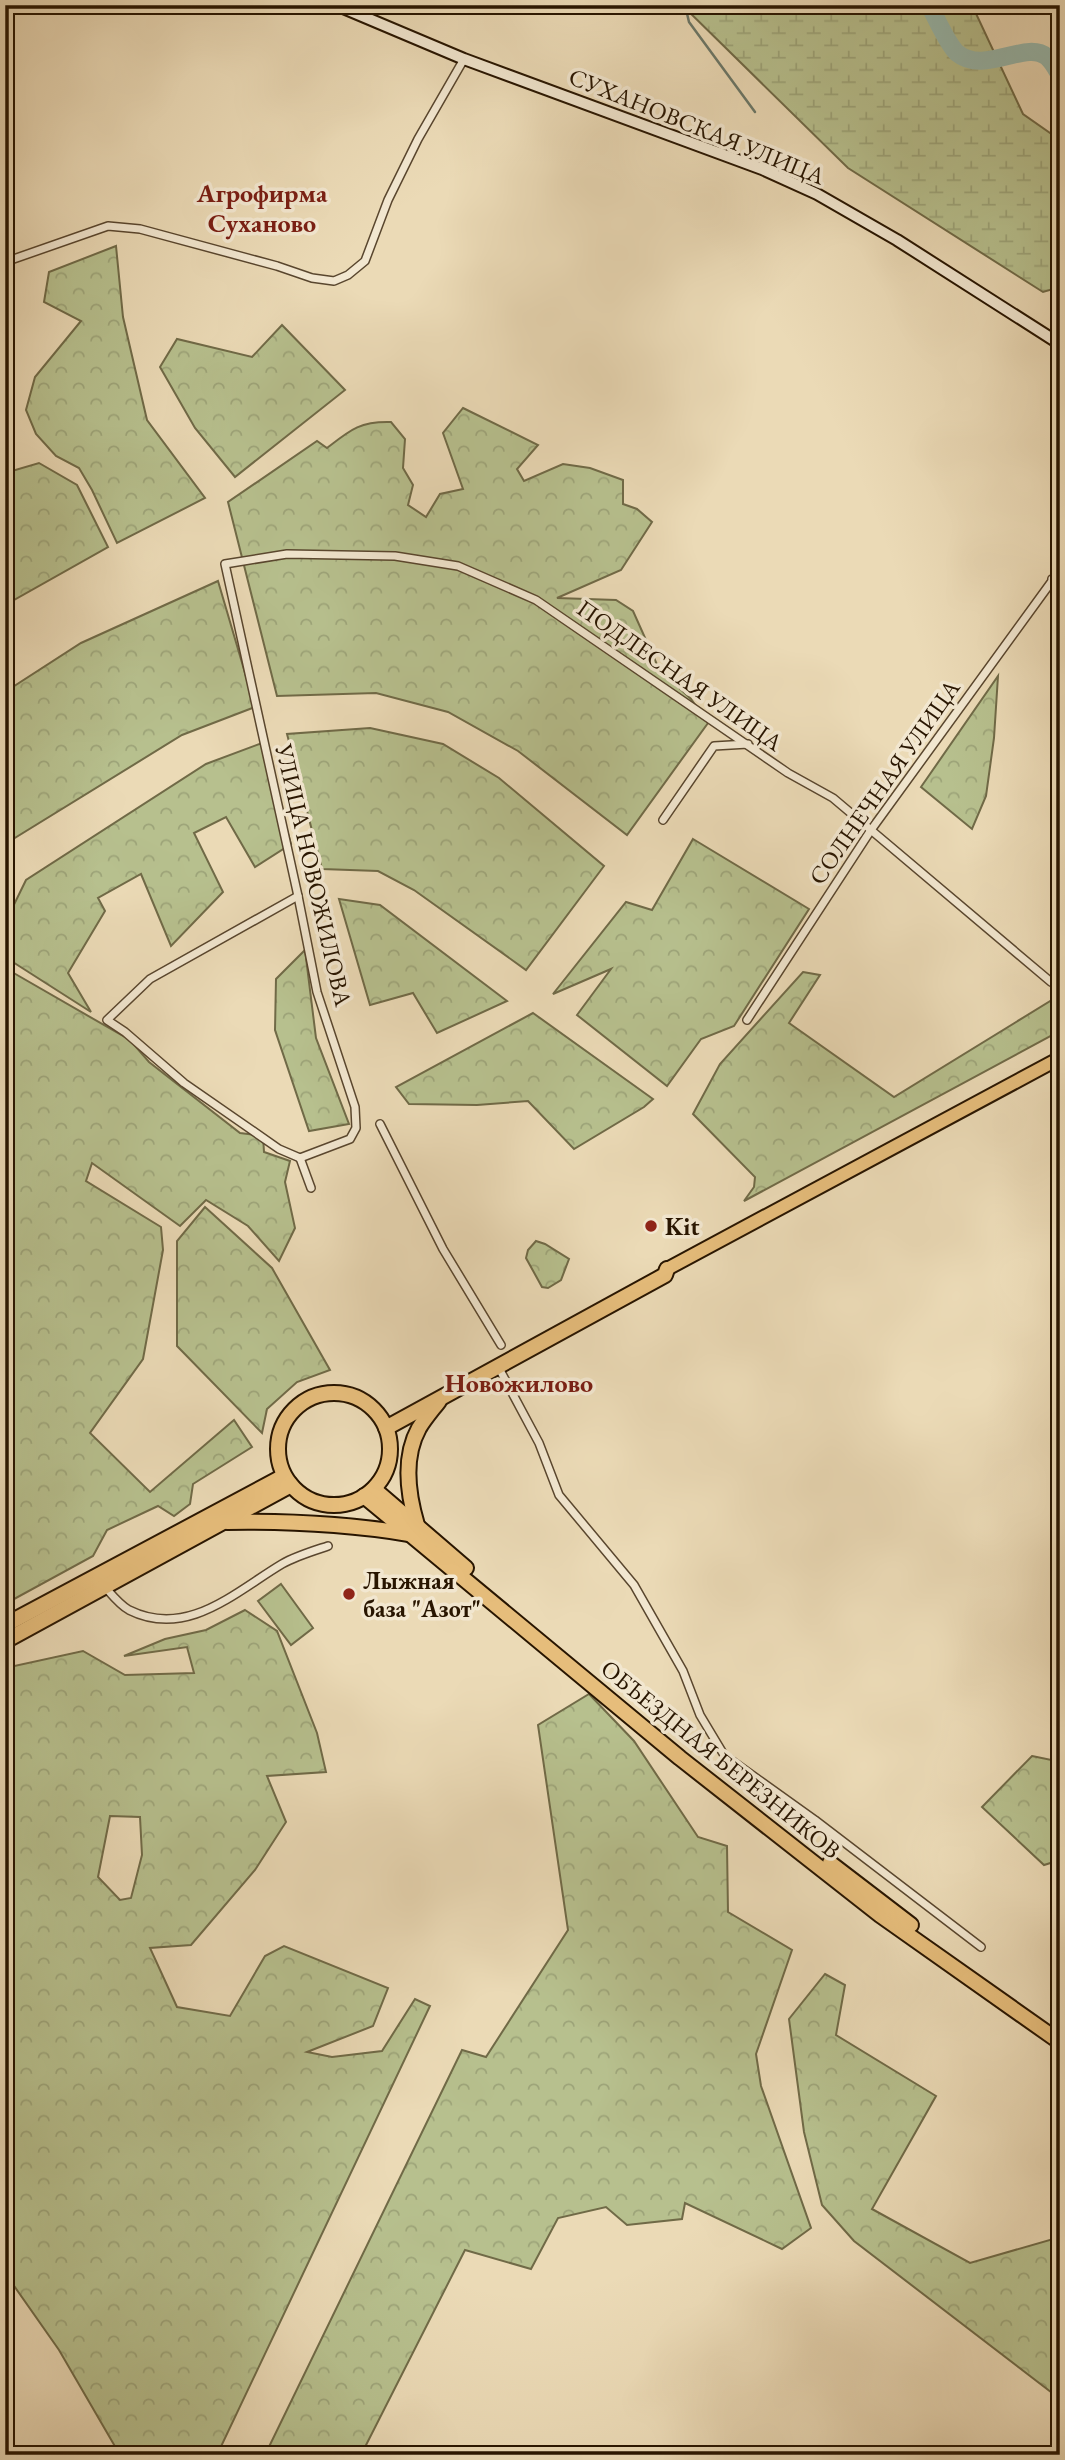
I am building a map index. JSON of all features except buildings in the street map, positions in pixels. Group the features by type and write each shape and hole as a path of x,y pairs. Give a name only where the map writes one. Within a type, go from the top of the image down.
{"highway":[{"path":"385,1424 441,1398 666,1275 667,1269"},
{"path":"385,1424 667,1269"},
{"path":"347,1394 364,1401 385,1424 390,1438 390,1456 385,1474 369,1493 341,1505 322,1504 305,1497 288,1480 278,1450 281,1432 289,1415 302,1402 319,1395 347,1394"},
{"path":"222,1522 288,1521 414,1530 409,1497 409,1464 418,1429 441,1398"},
{"path":"5,1641 222,1522 288,1480"},
{"path":"5,1625 288,1480"},
{"name":"ОБЪЕЗДНАЯ БЕРЕЗНИКОВ","path":"369,1493 671,1742 908,1923 1060,2032"},
{"name":"ОБЪЕЗДНАЯ БЕРЕЗНИКОВ","path":"414,1530 680,1758 880,1915 1060,2042"}],"main road":[{"path":"667,1269 1060,1058"}],"street":[{"name":"СУХАНОВСКАЯ УЛИЦА","path":"336,5 464,59 762,169 817,194 897,240 1060,344"},
{"path":"5,262 108,226 140,229 312,278 334,281 348,275 365,261 388,200 418,139 464,59"},
{"name":"ПОДЛЕСНАЯ УЛИЦА","path":"225,564 287,554 395,556 458,566 536,600 788,773 833,798 1051,982 1060,977"},
{"name":"УЛИЦА НОВОЖИЛОВА","path":"225,564 317,992 355,1107 356,1128 350,1139 300,1158"},
{"name":"СОЛНЕЧНАЯ УЛИЦА","path":"747,1020 871,830 1060,570"},
{"path":"1052,579 1060,608"},
{"path":"663,820 714,746 748,744"},
{"path":"298,896 150,979 107,1020 125,1032 184,1083 279,1149 300,1158 311,1188"},
{"path":"380,1124 443,1249 501,1345"},
{"path":"501,1372 539,1443 559,1495 634,1585 683,1671 700,1715 724,1755 815,1820 981,1947"},
{"path":"104,1587 127,1609 149,1617 171,1620 194,1616 286,1562 328,1546"}],"green space":[{"path":"682,5 972,5 1023,114 1060,140 1060,287 1043,292 848,168"},
{"path":"116,246 123,317 147,420 205,498 117,543 79,468 56,456 36,434 26,410 35,377 81,321 44,302 49,272"},
{"path":"282,325 345,390 235,477 195,428 160,367 177,339 252,357"},
{"path":"463,408 538,445 517,469 524,481 563,464 590,468 623,480 623,504 637,509 652,522 621,570 557,598 616,600 633,611 659,669 691,699 708,723 627,835 518,751 448,712 376,693 277,696 228,502 317,441 327,448 363,425 391,422 405,439 403,468 413,485 408,505 426,517 440,494 463,489 443,433"},
{"path":"39,463 77,485 108,547 5,605 5,473"},
{"path":"218,581 255,707 182,735 5,844 5,692 81,643"},
{"path":"998,676 994,738 986,796 972,829 921,787"},
{"path":"370,728 443,744 499,778 604,866 526,970 414,890 378,871 322,869 287,734"},
{"path":"262,743 291,844 255,867 226,817 194,833 223,892 171,946 141,874 98,898 105,911 68,973 91,1012 5,957 5,923 26,880 206,764"},
{"path":"693,839 809,909 734,1026 701,1039 667,1086 577,1015 611,969 553,994 626,902 652,910"},
{"path":"339,899 380,905 507,1001 437,1033 413,993 370,1005"},
{"path":"305,950 316,1038 349,1124 309,1131 275,1030 276,979"},
{"path":"5,968 130,1040 149,1062 240,1133 263,1136 264,1152 290,1161 285,1182 295,1228 279,1261 248,1226 206,1200 180,1226 92,1163 86,1181 161,1227 163,1250 143,1359 90,1433 150,1492 234,1420 252,1447 193,1484 190,1504 174,1516 158,1506 107,1530 93,1556 5,1604"},
{"path":"803,972 820,975 789,1023 894,1097 1060,995 1060,1031 744,1201 754,1187 755,1177 693,1114 720,1064"},
{"path":"533,1013 653,1099 574,1149 528,1101 477,1105 409,1104 396,1087"},
{"path":"205,1207 272,1268 330,1370 297,1382 267,1409 262,1433 177,1346 177,1241"},
{"path":"536,1241 569,1259 561,1280 548,1288 542,1287 526,1258 528,1250"},
{"path":"281,1584 313,1628 291,1645 258,1601"},
{"path":"245,1610 277,1631 317,1733 326,1772 267,1776 286,1822 255,1870 191,1945 150,1948 177,2007 230,2016 265,1956 284,1946 388,1988 373,2026 307,2052 332,2057 382,2051 415,1999 430,2006 217,2455 120,2455 59,2350 5,2273 5,1668 83,1651 125,1675 194,1673 187,1647 124,1656 165,1639 206,1630","holes":["110,1816 140,1817 142,1855 131,1898 120,1900 98,1877"]},
{"path":"589,1694 634,1741 698,1837 727,1846 728,1912 792,1950 756,2054 761,2086 811,2228 782,2249 685,2203 682,2219 627,2225 606,2207 558,2218 531,2269 465,2250 361,2455 265,2455 462,2050 486,2057 568,1930 538,1725"},
{"path":"1032,1756 1056,1761 1060,1757 1060,1860 1044,1865 982,1807"},
{"path":"825,1974 845,1985 836,2035 936,2096 872,2209 970,2263 1060,2237 1060,2399 854,2241 822,2205 804,2132 789,2019"}],"waterway":[{"path":"685,5 689,22 755,112"},
{"path":"929,5 953,49 968,59 992,60 1028,52 1038,53 1047,57 1060,75"}],"place":[{"name":"Kit","path":"651,1226"},
{"name":"Лыжная база \"Азот\"","path":"349,1594"}],"district":[{"name":"Агрофирма Суханово","path":"262,208"},
{"name":"Новожилово","path":"519,1383"}]}
